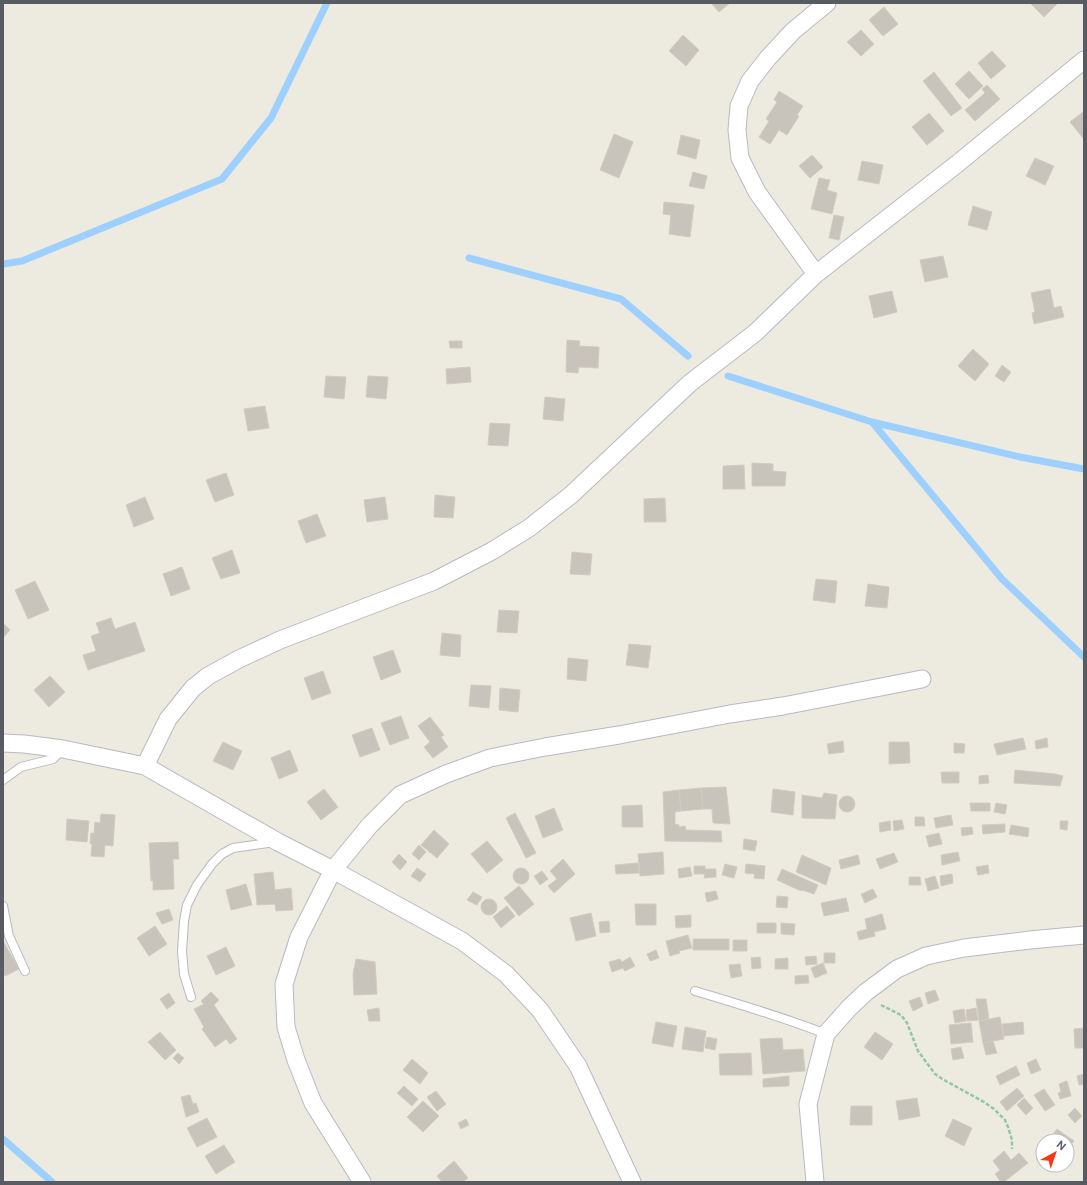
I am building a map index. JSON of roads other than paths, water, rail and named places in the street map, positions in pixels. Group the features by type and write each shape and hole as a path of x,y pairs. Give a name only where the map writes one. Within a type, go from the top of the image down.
{"street":[{"path":"816,274 757,192 740,158 737,130 739,106 750,81 768,58 793,32 827,3"},
{"path":"145,766 168,719 193,688 208,676 239,659 280,640 434,581 529,528 571,495 690,383 754,333 816,274 957,164 1084,60"},
{"path":"362,1182 314,1103 296,1060 286,1027 284,984 299,937 333,870 370,825 400,795 446,774 490,758 730,714 783,706 922,679"},
{"path":"3,743 63,749 145,766 278,842 333,870 462,941 506,974 540,1010 578,1066 632,1182"},
{"path":"815,1182 808,1104 826,1034 848,1008 866,992 897,969 926,956 964,948 1084,935"}],"lane":[{"path":"3,780 21,767 53,759 63,749"},
{"path":"191,998 184,974 182,951 184,921 187,905 197,885 212,864 222,854 233,848 278,842"},
{"path":"3,906 8,936 26,971"},
{"path":"695,991 780,1017 826,1034"}],"waterway":[{"path":"3,264 22,261 222,179 271,118 327,3"},
{"path":"469,258 621,299 688,356"},
{"path":"728,376 872,422 1002,579 1084,657"},
{"path":"872,422 1020,457 1084,469"},
{"path":"3,1139 52,1182"}]}
